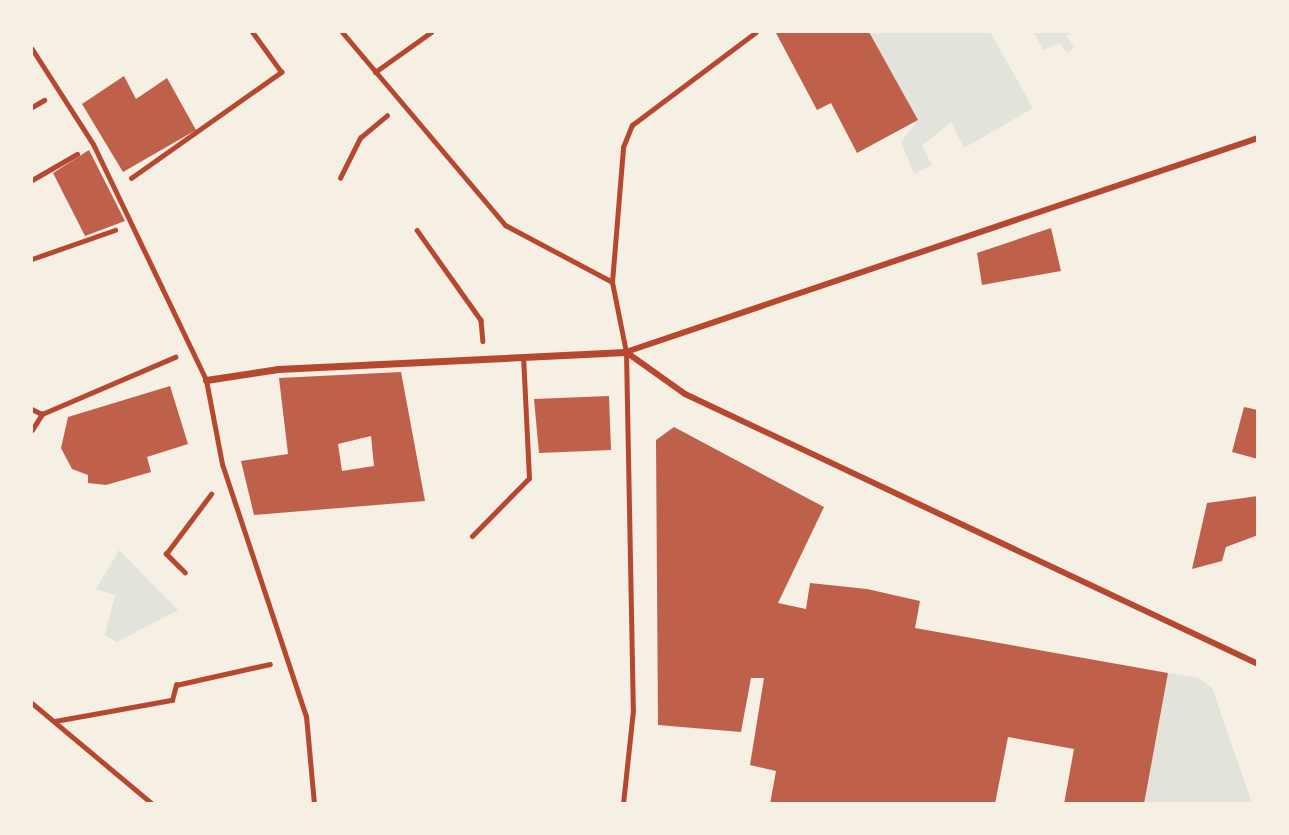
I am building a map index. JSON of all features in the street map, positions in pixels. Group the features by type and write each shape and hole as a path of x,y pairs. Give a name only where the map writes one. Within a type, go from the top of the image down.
{"street":[{"path":"206,380 278,369 626,352 1258,138"},
{"path":"626,352 685,394 1258,664"}],"lane":[{"path":"342,32 505,225 612,282"},
{"path":"375,72 431,32"},
{"path":"623,803 633,710 626,352 612,282 623,147 632,125 756,32"},
{"path":"32,49 93,144 206,380 222,464 284,660 306,716 314,803"},
{"path":"472,536 529,478 523,356"}],"path":[{"path":"116,188 228,115 281,72 253,32"},
{"path":"340,178 360,138 401,103"},
{"path":"32,180 93,144"},
{"path":"32,259 132,223"},
{"path":"417,230 481,320 484,359"},
{"path":"32,430 42,414 190,351"},
{"path":"32,409 42,414"},
{"path":"185,573 166,554 213,491 222,464"},
{"path":"55,721 172,700 176,685 284,660"},
{"path":"32,703 153,803"}],"shaded area":[{"path":"869,32 990,32 1033,108 964,148 951,122 922,146 932,165 914,174 901,142 918,120"},
{"path":"1034,32 1073,32 1066,36 1074,48 1067,53 1060,43 1043,50"},
{"path":"119,550 178,610 117,642 105,635 115,595 96,589"},
{"path":"1168,673 1199,678 1212,688 1252,803 1144,804"}],"building":[{"path":"869,32 918,120 857,153 831,103 817,110 776,33"},
{"path":"124,76 136,99 167,78 196,130 123,172 82,104"},
{"path":"89,150 125,221 85,236 53,173"},
{"path":"1051,228 1061,271 982,285 977,253"},
{"path":"401,372 425,501 254,515 241,461 288,454 279,378","holes":["371,436 374,466 342,471 338,444"]},
{"path":"170,386 188,444 147,457 151,472 106,485 88,483 88,475 72,469 61,448 68,417"},
{"path":"609,396 611,450 539,453 534,399"},
{"path":"1244,407 1258,410 1258,459 1232,452"},
{"path":"674,427 824,507 778,603 806,609 810,583 867,589 920,601 915,628 1168,673 1144,804 1064,804 1074,749 1008,737 995,804 770,804 776,771 750,765 764,678 751,678 741,732 658,725 656,440"},
{"path":"1258,496 1258,535 1226,547 1222,561 1192,569 1207,503"}]}
